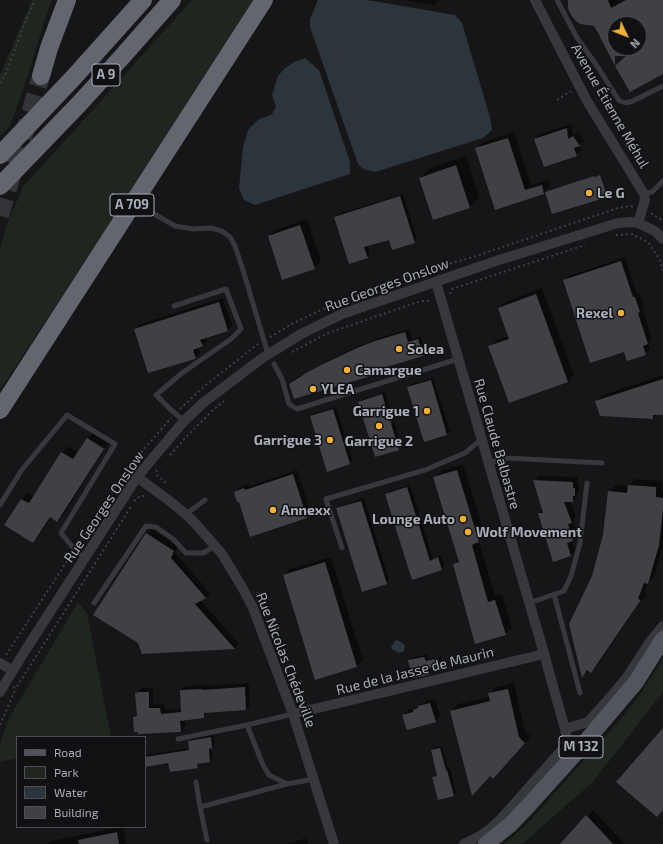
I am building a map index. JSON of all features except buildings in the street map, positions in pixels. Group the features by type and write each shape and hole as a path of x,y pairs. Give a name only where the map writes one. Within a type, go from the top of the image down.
{"highway":[{"path":"40,76 67,0"},
{"name":"A 9","path":"0,155 64,88 143,0"},
{"name":"A 9","path":"0,186 121,58 172,0"},
{"name":"A 709","path":"0,410 264,0"}],"main road":[{"name":"M 132","path":"486,844 510,825 576,754 636,682 663,639"}],"street":[{"name":"Avenue Étienne Méhul","path":"535,0 593,110 644,194"},
{"path":"644,194 645,198 638,223 655,231 663,239"},
{"name":"Rue Georges Onslow","path":"0,692 137,477 184,421 203,403 261,359 301,334 342,314 511,256 618,222 638,223"},
{"name":"Rue Claude Balbastre","path":"436,282 544,654 568,743 500,820 480,836 464,844"},
{"name":"Rue Nicolas Chédeville","path":"137,477 186,514 222,554 242,587 253,608 294,714 334,844"},
{"path":"565,729 588,722 630,673 649,643 663,626"},
{"name":"Rue de la Jasse de Maurin","path":"294,714 544,654"},
{"path":"0,663 13,671"}],"lane":[{"path":"557,0 576,36 620,101 626,103 633,102 663,86"},
{"path":"644,194 652,192 663,181"},
{"path":"154,214 175,226 193,229 211,228 222,231 230,237 235,246 243,270 268,354"},
{"path":"174,306 226,289 241,329 231,339 182,373 156,395 184,421"},
{"path":"274,364 282,379 289,404 297,409 458,359"},
{"path":"0,505 21,470 67,415 115,444 61,534 75,550 85,558"},
{"path":"342,548 326,499 425,470 465,453 482,439"},
{"path":"489,463 506,458 602,463"},
{"path":"529,603 564,591 571,576 580,543 587,483"},
{"path":"186,514 205,500"},
{"path":"94,603 146,526 156,527 186,552 203,554 215,546"},
{"path":"554,594 580,693"},
{"path":"178,739 247,726 294,714"},
{"path":"247,726 263,765 269,774 287,784"},
{"path":"200,807 287,784 314,780"},
{"path":"196,782 207,840"}],"path":[{"path":"0,83 6,73 35,0"},
{"path":"557,100 579,85"},
{"path":"0,663 12,647 126,470 175,414 207,384 250,349 290,325 329,306 370,290 414,274 473,257 618,208 631,206 653,214 663,221"},
{"path":"615,235 632,234 648,242 660,260 663,271"},
{"path":"449,297 452,289 586,245"},
{"path":"274,364 328,333 421,301 430,301"},
{"path":"168,457 212,411 228,398"},
{"path":"0,725 16,688 136,500 140,496 145,496 152,500 165,482 157,475 156,472 158,468"},
{"path":"5,683 16,688"}],"green space":[{"path":"32,0 52,0 10,126 0,136 0,75"},
{"path":"192,0 253,0 120,209 0,390 0,250 6,226 23,187"},
{"path":"78,602 87,613 111,736 16,736 16,758 0,762 0,744 8,720"},
{"path":"663,659 663,692 592,783 522,844 504,844 525,826 619,721 639,696"}],"water":[{"path":"318,0 367,0 455,15 462,23 490,117 492,130 483,138 375,172 363,169 358,164 310,27 310,19"},
{"path":"305,58 319,70 350,162 350,174 255,205 244,200 239,188 243,147 248,130 258,120 272,114 276,107 272,95 278,76 284,69 294,62"},
{"path":"397,640 405,646 404,651 399,653 391,647"}],"tunnel":[{"path":"0,216 41,76"}],"place":[{"name":"Le G","path":"589,193"},
{"name":"Rexel","path":"621,313"},
{"name":"Solea","path":"399,349"},
{"name":"Camargue","path":"347,370"},
{"name":"YLEA","path":"313,389"},
{"name":"Garrigue 1","path":"427,411"},
{"name":"Garrigue 2","path":"379,426"},
{"name":"Garrigue 3","path":"330,440"},
{"name":"Annexx","path":"273,510"},
{"name":"Lounge Auto","path":"463,519"},
{"name":"Wolf Movement","path":"468,532"}]}
